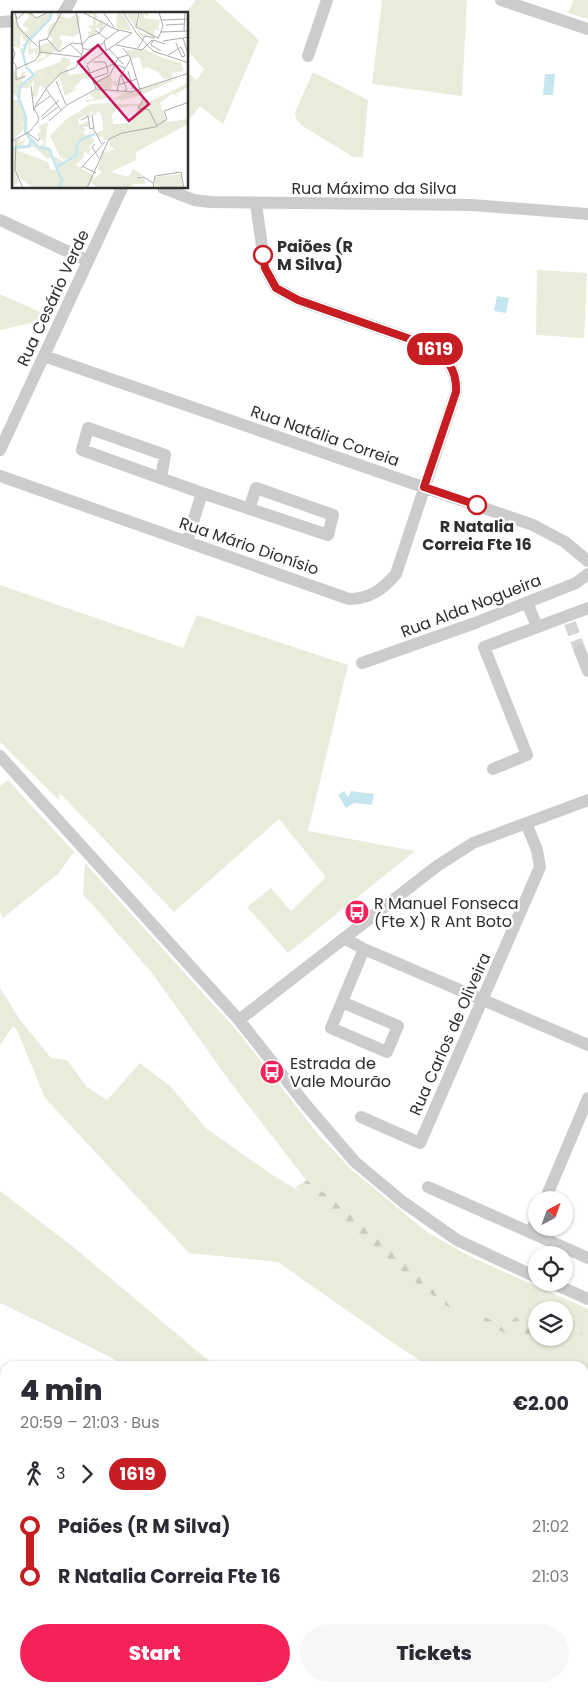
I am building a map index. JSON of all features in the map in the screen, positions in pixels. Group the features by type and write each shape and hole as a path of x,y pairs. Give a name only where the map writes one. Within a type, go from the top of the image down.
{"street":[{"path":"64,12 72,0"},
{"path":"308,56 328,0"},
{"path":"501,0 588,29"},
{"name":"Rua Cesário Verde","path":"0,450 122,189"},
{"name":"Rua Máximo da Silva","path":"165,189 194,200 210,202 472,205 588,214"},
{"name":"Rua Mário Dionísio","path":"0,476 349,599 365,598 381,589 396,574 456,392 454,372 447,361 430,346 298,300 276,288 265,268 256,204"},
{"path":"0,220 88,261"},
{"name":"Rua Natália Correia","path":"44,356 533,525 565,542 588,561"},
{"path":"161,478 165,455 88,428 82,450 202,493 249,509 328,535 334,515 256,488 249,509"},
{"path":"187,542 202,493"},
{"name":"Rua Alda Nogueira","path":"362,663 475,623 576,583 588,574"},
{"path":"527,602 537,627"},
{"path":"493,770 527,755 484,647 537,627 569,619 588,608"},
{"path":"580,651 588,671"},
{"path":"0,756 239,1020 306,1106 365,1171 416,1212 457,1240 528,1273"},
{"path":"239,1020 437,866 473,843 588,800"},
{"name":"Rua Carlos de Oliveira","path":"361,1117 420,1143 540,867 537,850 526,823"},
{"path":"344,938 364,950 588,1045"},
{"path":"342,1002 398,1026 387,1052 331,1028 342,1002 364,950"},
{"path":"549,1191 588,1098"},
{"path":"428,1187 528,1232"},
{"path":"538,1236 588,1258"},
{"path":"570,1291 588,1299"}],"green space":[{"path":"196,0 215,0 259,40 223,124 200,106 189,120 189,74 197,80 204,69 189,52 189,12 187,12"},
{"path":"382,0 467,0 462,96 372,84"},
{"path":"574,0 588,0 588,19 568,13"},
{"path":"313,72 368,100 363,157 353,157 301,125 296,119 295,112"},
{"path":"537,270 587,273 584,338 536,335"},
{"path":"0,294 53,318 0,330"},
{"path":"0,585 183,648 197,615 348,665 308,831 415,851 288,953 247,907 271,888 291,911 326,877 279,819 174,912 0,731"},
{"path":"0,731 60,793 59,800 0,742"},
{"path":"8,780 74,852 59,873 3,918 0,912 0,786"},
{"path":"85,863 240,1034 316,1132 351,1169 427,1232 473,1258 528,1282 528,1291 547,1291 570,1301 528,1301 528,1309 504,1326 452,1301 327,1195 306,1180 234,1087 152,973 83,894"},
{"path":"0,988 21,1021 51,1058 67,1060 87,1087 107,1100 140,1063 170,1086 207,1129 271,1174 307,1196 448,1307 524,1342 528,1342 528,1346 573,1346 573,1340 588,1347 588,1361 421,1361 278,1262 189,1253 45,1098 17,1030 13,1026 0,1045"},
{"path":"306,1180 327,1195 452,1301 504,1326 528,1309 528,1342 524,1342 448,1307 295,1188"},
{"path":"0,1191 72,1246 209,1361 118,1361 0,1304"},
{"path":"573,1302 588,1309 588,1336 573,1328"},
{"path":"573,1328 588,1336 588,1347 573,1341"}],"water":[{"path":"545,74 555,74 553,95 543,95"},
{"path":"497,296 509,298 506,313 494,311"},
{"path":"344,791 348,797 351,791 374,794 372,805 354,803 346,808 338,795"}],"tunnel":[{"path":"570,623 580,651"}],"bus line":[{"name":"1619","path":"263,255 265,268 276,288 298,300 423,343 430,346 447,361 454,372 456,392 424,487 477,505"}],"place":[{"name":"Paiões (R M Silva)","path":"263,255"},
{"name":"R Natalia Correia Fte 16","path":"477,505"},
{"name":"R Manuel Fonseca (Fte X) R Ant Boto","path":"357,912"},
{"name":"Estrada de Vale Mourão","path":"272,1072"}]}
